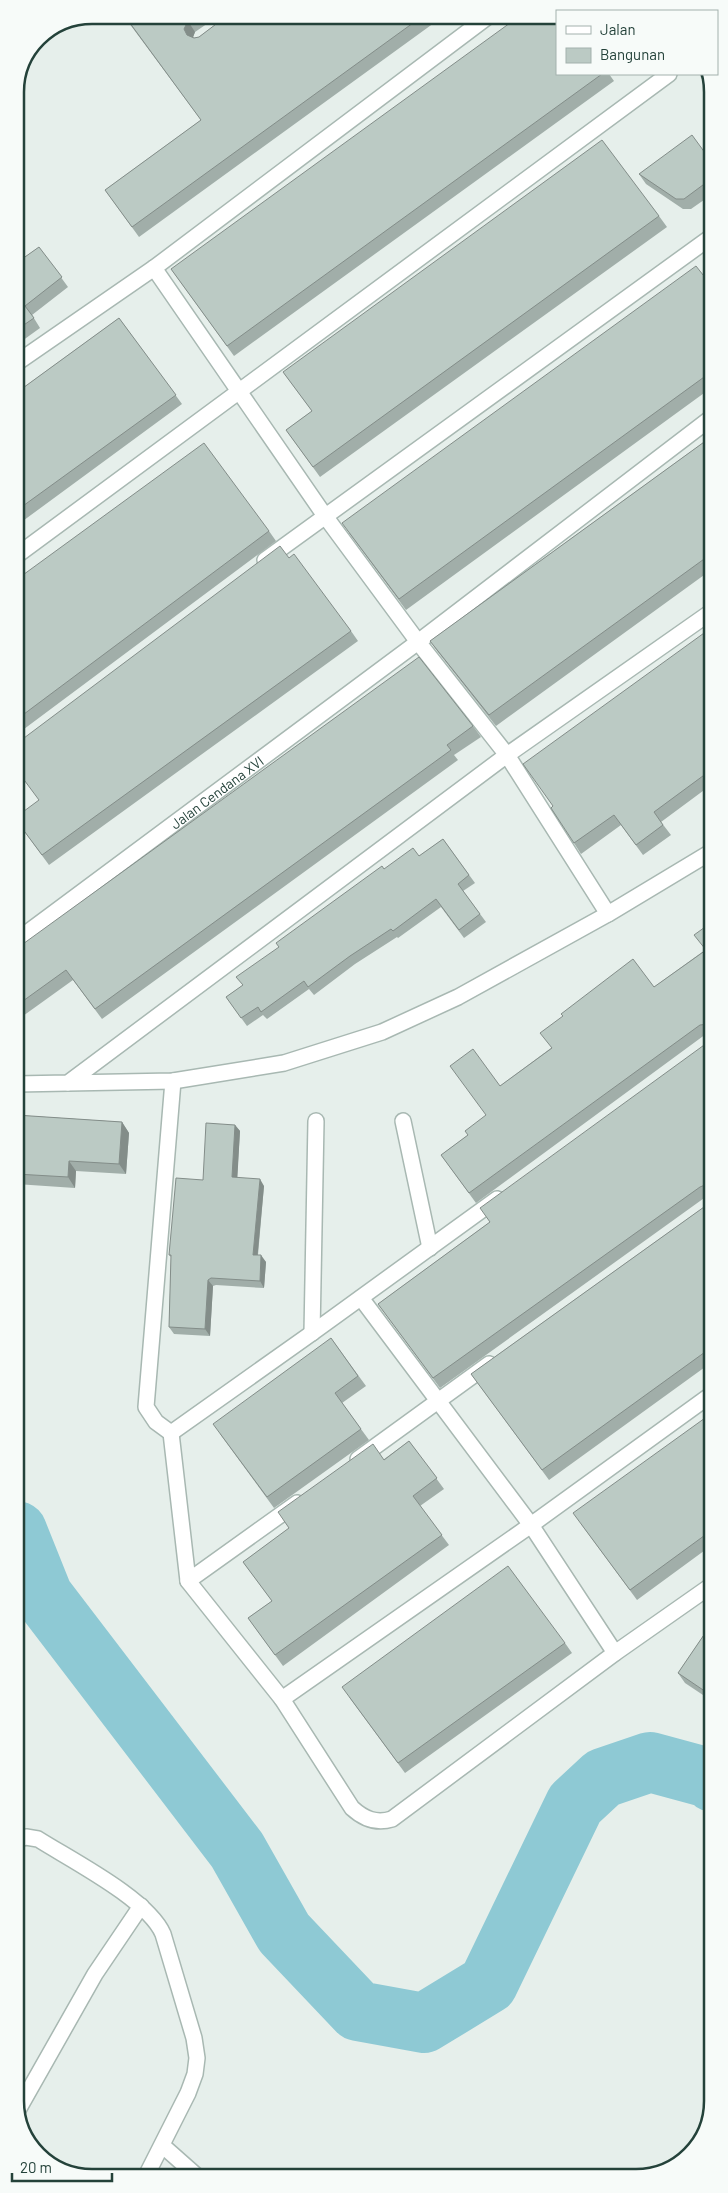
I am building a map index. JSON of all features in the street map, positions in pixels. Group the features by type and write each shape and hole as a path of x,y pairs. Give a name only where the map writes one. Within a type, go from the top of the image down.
{"street":[{"path":"24,358 154,268 478,24"},
{"path":"24,550 668,75"},
{"path":"254,569 704,242"},
{"path":"154,268 325,516 418,642 508,755 608,914"},
{"name":"Jalan Cendana XVI","path":"24,935 418,642 704,423"},
{"path":"68,1083 508,755 704,617"},
{"path":"24,1084 173,1080 284,1063 382,1032 458,997 608,914 704,856"},
{"path":"173,1080 146,1407 156,1422 171,1433 188,1581 282,1699 352,1808 375,1822 392,1819 615,1653 704,1591"},
{"path":"312,1334 316,1121"},
{"path":"402,1121 430,1248"},
{"path":"171,1433 312,1334 511,1189"},
{"path":"361,1298 531,1525 615,1653"},
{"path":"349,1465 502,1355"},
{"path":"282,1699 531,1525 704,1400"},
{"path":"188,1581 309,1494"},
{"path":"24,1838 38,1839 132,1899 154,1919 163,1934 194,2038 197,2058 195,2074 163,2146 150,2169"},
{"path":"24,2099 95,1974 141,1906"},
{"path":"163,2146 189,2169"}],"building":[{"path":"131,24 186,24 184,29 187,35 194,38 199,37 216,24 412,24 132,227 105,190 201,120"},
{"path":"509,24 556,24 556,75 601,75 227,346 171,269"},
{"path":"692,135 704,151 704,184 684,199 676,199 639,174"},
{"path":"602,140 659,216 313,467 286,430 312,411 283,372"},
{"path":"39,247 62,277 25,306 34,318 24,325 24,258"},
{"path":"696,266 704,276 704,377 399,599 342,523"},
{"path":"119,318 176,395 24,505 24,387"},
{"path":"704,442 704,559 489,715 430,641"},
{"path":"204,443 269,531 24,714 24,574"},
{"path":"280,546 289,558 294,554 351,631 42,855 24,831 24,811 39,800 24,780 24,738"},
{"path":"704,633 704,775 654,812 663,825 636,845 614,815 574,843 551,808 553,806 523,764"},
{"path":"419,657 473,726 447,745 451,750 95,1009 66,970 24,1000 24,943"},
{"path":"443,839 469,875 458,884 480,914 459,930 436,899 393,931 391,929 350,956 308,987 304,981 261,1012 258,1007 241,1018 226,997 243,985 236,977 279,947 276,943 382,866 384,869 413,848 419,856"},
{"path":"704,928 704,948 694,935"},
{"path":"704,951 704,1024 700,1025 469,1193 441,1155 468,1135 465,1131 486,1115 450,1066 473,1049 500,1086 552,1048 540,1033 563,1016 561,1014 633,959 654,987"},
{"path":"704,1045 704,1185 433,1378 378,1304 490,1222 480,1208"},
{"path":"24,1116 122,1122 119,1164 69,1161 68,1177 24,1174"},
{"path":"206,1123 235,1125 232,1177 260,1179 253,1255 261,1255 260,1281 211,1278 208,1280 205,1329 169,1327 171,1255 169,1255 176,1178 203,1180"},
{"path":"704,1207 704,1353 542,1470 471,1374"},
{"path":"331,1338 358,1376 335,1393 361,1429 267,1497 213,1424"},
{"path":"704,1419 704,1536 630,1590 573,1513"},
{"path":"409,1441 437,1478 413,1496 442,1535 275,1655 248,1618 272,1601 243,1562 289,1528 278,1512 373,1444 384,1460"},
{"path":"508,1566 565,1643 398,1763 342,1687"},
{"path":"704,1635 704,1691 678,1673"}],"waterway":[{"path":"24,1548 43,1596 237,1850 284,1933 358,2011 424,2023 488,1984 575,1804 603,1778 650,1762 704,1777"}]}
